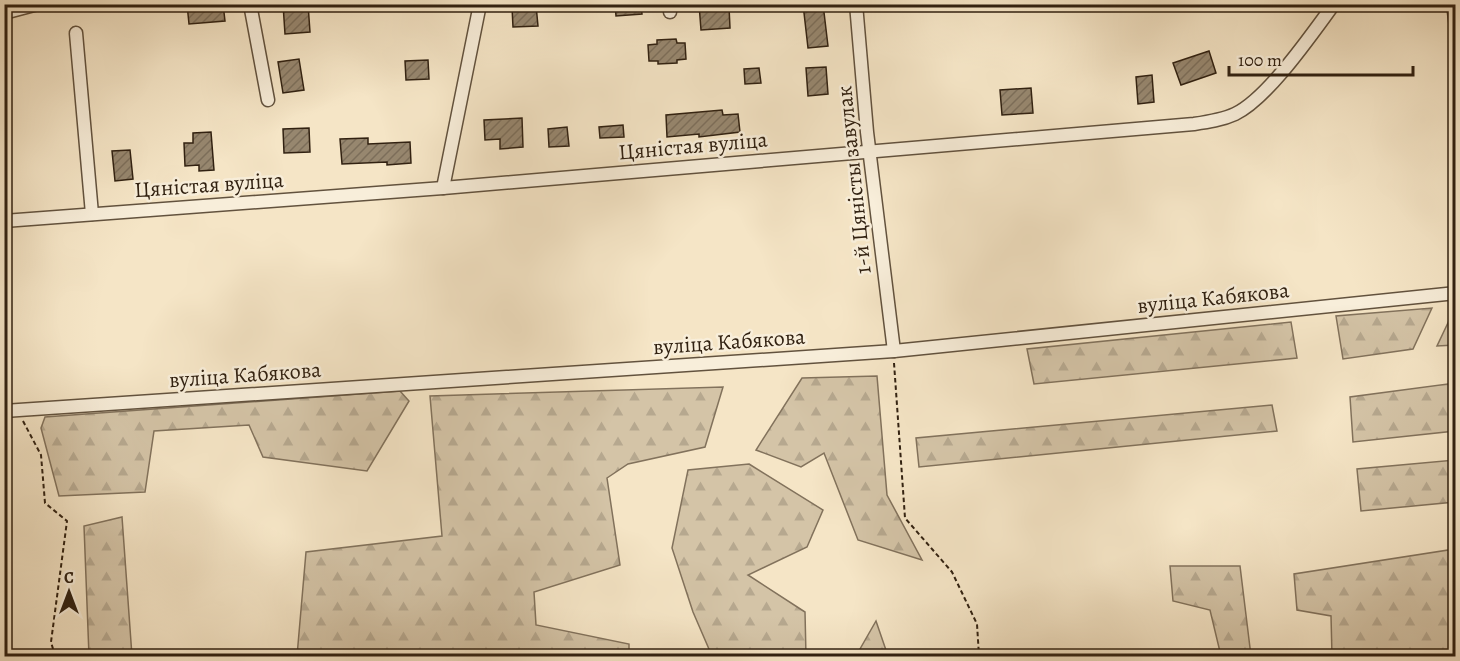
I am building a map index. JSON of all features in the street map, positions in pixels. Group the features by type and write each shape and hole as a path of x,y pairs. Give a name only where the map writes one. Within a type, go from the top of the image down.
{"street":[{"path":"4,13 38,4"},
{"path":"250,4 268,100"},
{"path":"443,188 480,4"},
{"name":"1-й Цяністы завулак","path":"856,4 869,151 894,351"},
{"name":"Цяністая вуліца","path":"4,221 443,188 1164,127 1221,119 1244,109 1268,87 1334,4"},
{"path":"1453,4 1455,27"},
{"path":"76,33 92,214"},
{"name":"вуліца Кабякова","path":"11,411 894,351 1455,293"}],"path":[{"path":"894,351 905,518 952,572 977,624 979,657"},
{"path":"11,411 41,455 45,503 67,521 51,642 55,657"}],"green space":[{"path":"1432,308 1413,349 1343,359 1336,316"},
{"path":"1455,308 1455,345 1437,346"},
{"path":"1291,322 1297,358 1034,384 1027,349"},
{"path":"877,376 887,495 922,560 858,540 824,453 801,467 756,450 802,378"},
{"path":"1455,383 1455,431 1353,442 1350,397"},
{"path":"723,387 705,447 628,464 607,478 620,565 534,592 536,625 629,644 629,656 297,656 306,552 442,536 430,396"},
{"path":"400,391 409,401 367,471 263,457 249,425 154,431 145,492 59,496 41,428 45,417"},
{"path":"1272,405 1277,431 919,467 916,438"},
{"path":"1455,460 1455,502 1361,511 1357,469"},
{"path":"749,464 823,510 807,547 748,575 805,612 806,656 712,656 693,612 672,548 688,470"},
{"path":"122,517 132,656 89,656 84,526"},
{"path":"1455,549 1455,656 1332,656 1331,616 1297,610 1294,574"},
{"path":"1170,566 1240,566 1251,656 1221,656 1210,610 1173,601"},
{"path":"876,621 888,656 856,656"}],"building":[{"path":"187,4 223,4 225,21 189,24"},
{"path":"283,4 308,4 310,32 285,34"},
{"path":"615,4 641,4 642,14 616,16"},
{"path":"699,4 729,7 730,28 701,30"},
{"path":"803,4 823,4 828,46 808,48"},
{"path":"536,5 538,26 513,27 512,7"},
{"path":"676,39 677,43 685,43 686,59 677,60 677,63 658,64 658,61 649,61 648,45 657,44 657,40"},
{"path":"1209,51 1216,73 1181,85 1173,63"},
{"path":"299,59 304,90 283,93 278,62"},
{"path":"428,60 429,79 406,80 405,61"},
{"path":"826,67 828,94 808,96 806,68"},
{"path":"759,68 761,83 745,84 744,69"},
{"path":"1152,75 1154,102 1138,104 1136,77"},
{"path":"1031,88 1033,113 1002,115 1000,90"},
{"path":"722,110 723,115 738,114 740,132 699,137 699,134 667,137 666,115"},
{"path":"522,118 523,147 500,149 500,139 485,140 484,120"},
{"path":"623,125 624,137 600,138 599,127"},
{"path":"567,127 569,146 549,147 548,129"},
{"path":"309,128 310,152 284,153 283,129"},
{"path":"211,132 214,170 199,171 199,165 185,166 184,143 193,143 193,133"},
{"path":"368,138 368,144 410,142 411,163 342,164 340,139"},
{"path":"130,150 133,179 115,181 112,151"}]}
